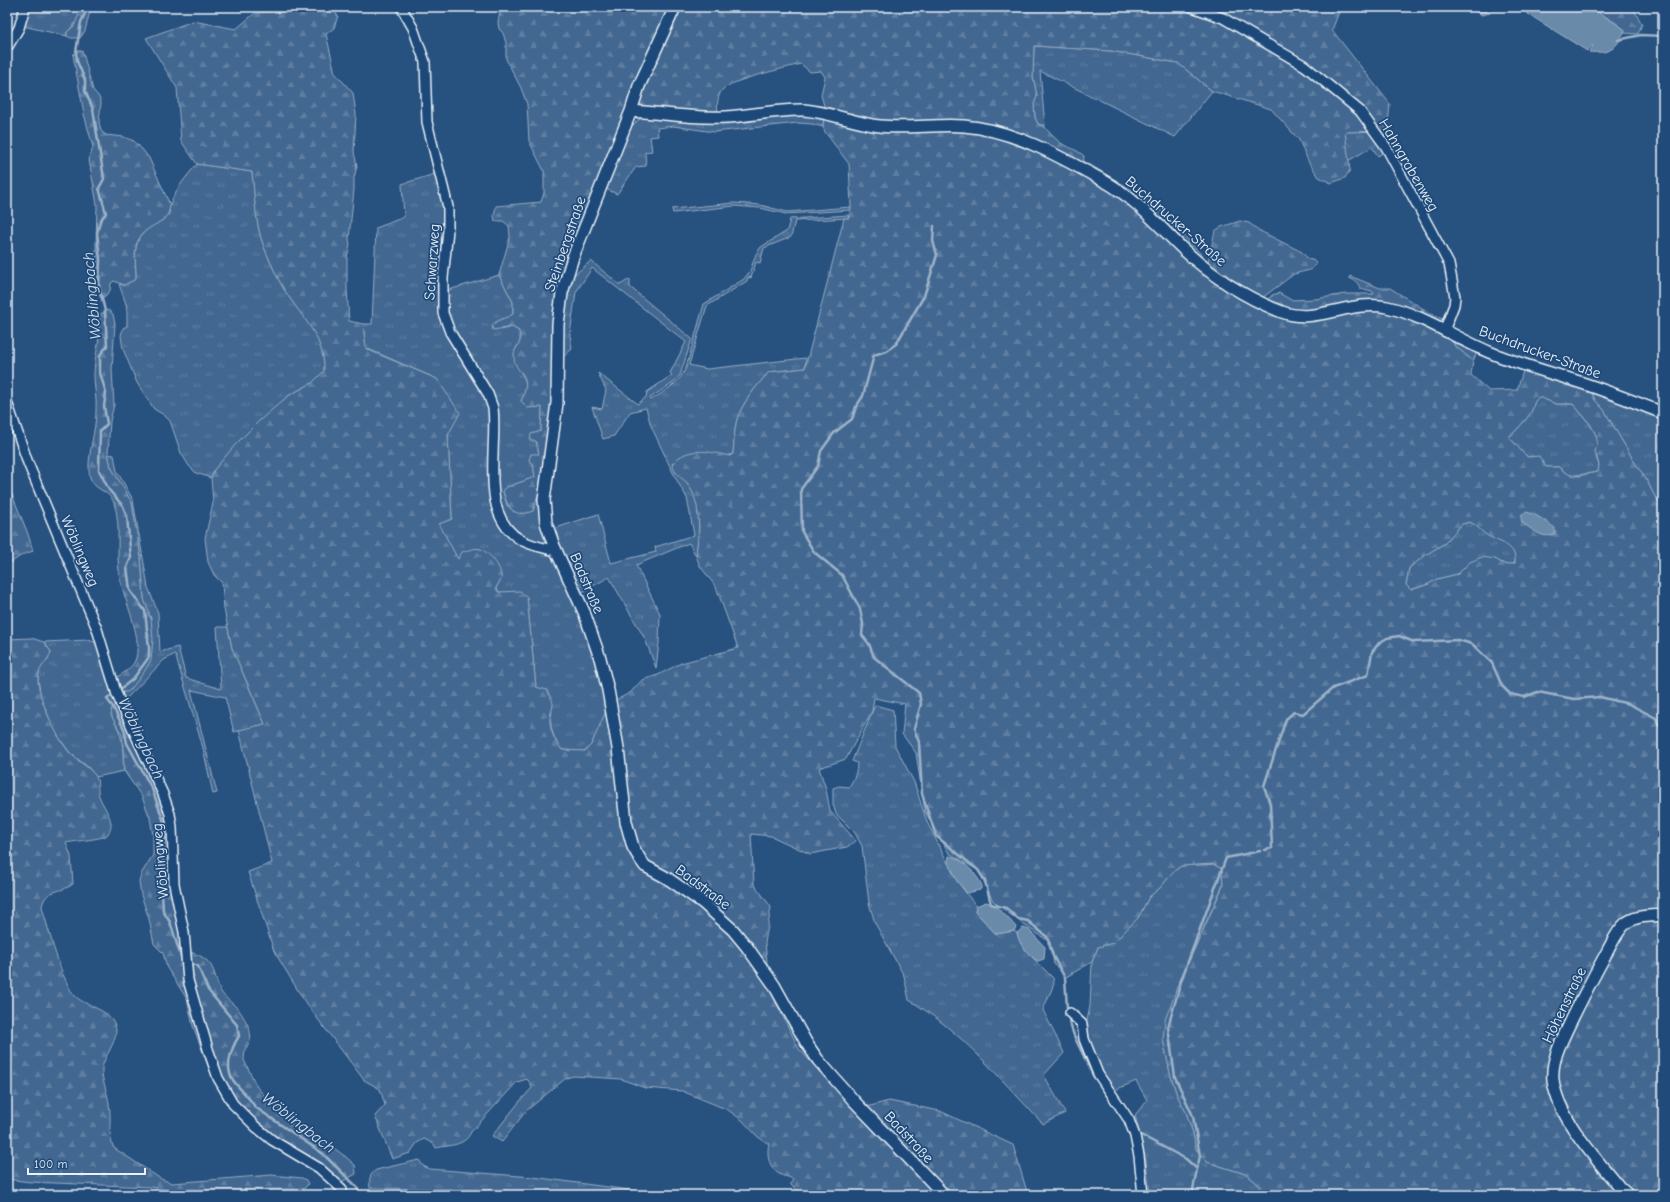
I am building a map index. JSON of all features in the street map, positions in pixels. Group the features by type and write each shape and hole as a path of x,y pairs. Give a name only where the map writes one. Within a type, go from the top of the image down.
{"street":[{"path":"7,48 19,28 25,7"},
{"name":"Schwarzweg","path":"401,7 414,28 425,62 427,122 448,207 448,230 443,278 442,312 450,332 488,394 493,408 494,499 504,522 512,533 521,540 532,545 556,551"},
{"name":"Steinbergstraße","path":"556,551 546,523 544,500 556,403 560,303 573,257 631,111 644,74 675,7"},
{"name":"Hahngrabenweg","path":"1192,7 1223,18 1305,66 1360,111 1386,147 1449,264 1456,297 1444,331"},
{"name":"Buchdrucker-Straße","path":"631,111 711,118 801,110 824,113 867,124 884,126 962,126 991,131 1046,151 1108,183 1137,203 1205,269 1231,286 1275,309 1293,315 1307,316 1355,306 1377,306 1414,315 1484,350 1663,412"},
{"name":"Wöblingweg","path":"7,402 28,463 97,629 112,683 170,814 172,827 174,884 184,932 188,980 218,1078 233,1104 256,1127 272,1140 319,1168 342,1189"},
{"name":"Badstraße","path":"556,551 584,612 600,658 608,690 618,748 626,822 634,847 640,859 645,866 667,878 703,903 732,930 747,947 774,985 807,1044 818,1060 854,1101 944,1195"},
{"name":"Höhenstraße","path":"1628,1195 1620,1188 1575,1130 1558,1100 1553,1079 1555,1062 1559,1048 1596,973 1614,939 1625,924 1639,917 1663,915"},
{"path":"1070,1013 1082,1024 1084,1038 1098,1074 1129,1120 1135,1136 1139,1156 1143,1195"}],"green space":[{"path":"28,7 82,7 77,21 67,32 67,36 23,26"},
{"path":"82,7 91,7 85,31 80,38 71,38 67,36 67,32 74,26"},
{"path":"501,7 675,7 570,256 541,491 539,491 533,511 526,513 516,512 513,510 507,503 503,491 507,487 535,477 533,464 529,460 531,454 539,454 536,441 530,441 531,434 541,431 542,407 528,408 521,401 525,392 526,384 525,379 517,367 514,355 520,340 519,331 512,327 493,330 492,326 496,322 513,314 513,302 499,275 510,237 509,226 503,221 495,221 494,216 496,206 541,202 544,193 544,171 529,141 527,104 521,88 506,59 506,43 503,33 499,29 498,22"},
{"path":"682,7 1341,7 1332,30 1390,104 1388,124 1385,131 1345,132 1350,170 1345,178 1331,183 1319,177 1309,163 1299,140 1271,109 1212,91 1178,63 1111,51 1034,46 1033,77 1037,96 1034,104 1035,118 1038,124 1045,128 1058,141 1084,156 1083,165 1023,138 884,123 825,109 821,95 825,77 821,71 810,72 801,64 747,78 727,86 722,90 718,99 718,114 631,111"},
{"path":"1591,7 1633,8 1642,24 1638,34 1624,33 1625,30"},
{"path":"332,9 338,16 334,28 326,34 335,73 353,93 356,114 354,152 357,166 354,178 349,239 350,245 347,257 349,321 363,324 366,349 437,379 460,413 448,435 452,519 439,524 458,559 462,552 471,549 476,548 484,551 492,557 500,571 501,579 496,588 498,592 520,591 527,597 536,687 547,690 552,699 553,705 550,716 550,727 562,750 585,751 591,745 606,711 614,701 630,693 642,680 658,675 681,663 738,648 716,587 700,566 696,556 699,527 697,506 693,493 687,483 675,472 672,464 678,458 692,452 699,451 730,456 733,454 737,419 747,400 760,382 769,372 805,368 844,218 849,218 851,207 849,164 825,132 823,127 824,116 972,130 1021,144 1106,185 1153,223 1274,312 1356,309 1386,310 1452,338 1454,345 1473,361 1471,375 1489,391 1517,390 1524,368 1590,389 1595,400 1604,410 1663,508 1663,912 1623,921 1556,1046 1555,1101 1622,1195 1264,1195 1257,1183 1246,1174 1207,1162 1196,1149 1193,1133 1186,1112 1177,1095 1170,1073 1163,1039 1165,1020 1177,988 1223,886 1222,869 1213,864 1181,866 1173,872 1160,888 1149,897 1138,918 1113,943 1098,947 1092,962 1066,977 1054,964 1050,942 1024,925 993,901 979,871 949,853 925,812 916,753 902,734 905,704 874,698 872,711 846,759 819,768 826,789 830,811 856,841 847,847 810,854 771,836 751,834 754,884 771,907 765,943 770,990 799,1049 855,1110 889,1101 940,1111 1013,1145 1028,1195 808,1195 795,1189 790,1184 793,1180 792,1179 781,1175 774,1169 768,1157 769,1144 758,1137 742,1120 728,1110 682,1091 645,1088 621,1079 574,1076 566,1078 526,1111 502,1142 492,1136 532,1088 527,1079 517,1082 465,1140 456,1144 436,1148 434,1144 424,1139 417,1143 410,1153 392,1159 375,1116 385,1105 380,1089 364,1080 305,1002 274,951 248,872 272,863 239,730 265,724 232,648 224,609 222,583 214,575 208,562 205,538 213,503 211,478 214,470 235,445 260,420 288,396 312,383 324,371 323,359 317,338 282,286 264,247 257,220 252,172 197,164 181,141 177,88 146,38 193,21 236,29 255,13","holes":["1539,397 1556,404 1573,404 1587,420 1595,432 1597,439 1595,451 1599,465 1598,472 1577,476 1568,474 1559,467 1546,467 1539,456 1528,457 1509,437 1527,418 1535,401","1470,522 1477,526 1485,534 1510,548 1515,557 1515,563 1506,565 1495,559 1482,557 1470,562 1458,574 1437,579 1429,584 1411,590 1406,585 1409,568 1427,554 1445,543 1462,524"]},
{"path":"1034,46 1111,51 1178,63 1212,91 1175,137 1040,71 1045,126 1038,124 1035,118 1034,104 1037,96 1033,77"},
{"path":"77,51 82,51 83,53 93,90 99,97 101,103 99,122 101,131 106,135 124,137 134,141 142,149 149,158 170,205 169,212 166,217 141,235 136,245 136,279 124,285 114,281 111,283 110,291 104,297 100,297 98,293 96,245 97,205 89,160 93,147 84,114 73,55"},
{"path":"778,114 824,116 823,127 812,124 798,123 714,132 673,126 657,128 658,136 650,137 652,151 645,152 646,166 636,167 617,194 606,189 631,127 638,120 647,117"},
{"path":"1372,131 1386,151 1378,156 1372,147 1348,161 1345,132"},
{"path":"1084,161 1142,196 1153,206 1157,206 1208,262 1207,266 1083,165"},
{"path":"197,164 252,172 257,219 264,247 282,286 317,337 321,348 324,371 312,383 288,396 222,461 214,470 211,478 196,473 189,466 181,453 170,421 154,409 137,383 123,349 121,336 123,328 127,326 127,312 126,304 119,284 124,285 136,279 135,255 141,236 154,224 168,216 172,199"},
{"path":"438,173 445,197 441,313 489,401 491,486 511,534 553,552 592,645 608,709 591,745 585,751 562,750 554,737 551,727 552,712 536,687 527,597 499,592 496,588 501,579 498,570 491,558 480,549 458,560 439,524 452,518 448,435 437,379 366,348 363,324 372,324 376,228 404,217 402,184"},
{"path":"734,203 760,205 787,212 851,207 851,210 786,214 760,208 734,206 673,213 672,209"},
{"path":"849,215 848,218 795,221 791,237 764,248 760,263 756,262 751,278 748,277 747,281 707,306 689,365 707,369 806,358 805,368 769,372 760,382 747,400 737,419 733,454 675,472 687,482 696,498 699,527 696,556 689,543 636,565 660,614 656,668 645,639 609,577 579,594 553,529 598,514 611,563 656,552 655,547 694,535 687,498 675,477 651,426 646,408 630,412 614,436 603,439 592,407 602,409 606,390 598,373 638,404 646,397 647,392 672,375 670,373 686,342 592,268 576,292 570,334 572,349 563,357 564,302 571,274 574,275 591,261 620,285 630,279 630,287 692,339 680,375 673,383 650,398 651,400 676,383 683,374 704,304 744,279 750,271 756,254 761,247 787,231 790,219"},
{"path":"1240,221 1249,223 1260,231 1302,252 1308,259 1315,261 1316,265 1310,270 1294,274 1262,298 1207,266 1215,231 1221,227"},
{"path":"499,275 513,302 513,314 509,317 500,330 512,327 519,331 520,341 515,352 516,360 525,380 526,386 521,401 542,407 541,431 531,435 536,440 539,454 533,464 535,477 513,485 503,492 507,505 514,512 533,511 539,490 541,491 548,541 545,543 533,542 514,531 506,521 497,499 497,417 448,320 445,291"},
{"path":"1350,276 1380,288 1390,288 1422,308 1423,311 1421,315 1407,309 1293,312 1268,300 1272,295 1279,293 1291,300 1316,299 1345,294 1374,294 1372,291 1360,288 1356,282 1349,278"},
{"path":"1422,308 1442,319 1445,319 1444,322 1440,323 1421,315 1423,311"},
{"path":"108,310 113,314 115,324 112,369 114,405 110,421 108,454 111,467 132,503 141,558 144,599 151,619 153,639 151,660 144,672 127,692 119,692 115,679 135,662 137,639 120,578 118,559 118,521 112,498 93,483 90,478 89,471 96,418 94,371 99,341 99,318 100,314"},
{"path":"1452,338 1478,350 1473,361 1454,345"},
{"path":"1590,389 1663,416 1663,508 1604,410 1595,400"},
{"path":"1539,397 1556,404 1573,404 1589,423 1598,438 1596,457 1599,465 1598,472 1570,476 1559,467 1546,467 1541,460 1533,456 1526,456 1509,437 1518,429 1530,414 1535,401"},
{"path":"108,454 114,455 117,471 133,500 148,587 158,613 160,652 178,647 186,678 221,689 217,627 228,627 232,648 265,724 234,732 225,697 191,690 217,793 213,794 203,748 175,654 164,660 123,702 119,692 123,693 151,619 144,599 141,558 132,504 111,467"},
{"path":"7,482 28,534 33,551 22,555 7,565"},
{"path":"1470,522 1477,526 1485,534 1510,547 1515,556 1515,563 1506,565 1494,559 1470,562 1458,574 1437,579 1429,584 1410,590 1406,585 1409,568 1427,554 1445,543 1462,524"},
{"path":"31,638 44,642 51,652 41,667 38,678 44,706 59,738 73,756 95,775 99,796 111,821 110,830 105,836 66,843 71,856 73,884 50,894 46,897 42,907 56,955 71,990 81,1001 106,1014 115,1024 115,1036 102,1068 110,1110 110,1132 114,1148 161,1179 172,1183 271,1175 302,1178 306,1180 308,1184 304,1189 169,1190 150,1187 30,1182 7,1179 7,639"},
{"path":"88,640 100,644 117,704 112,717 119,732 123,749 124,771 96,777 88,767 70,753 55,732 41,698 38,679 40,668 48,660 51,652 44,642"},
{"path":"117,704 159,796 168,822 170,884 182,949 200,956 211,965 220,990 239,1010 248,1025 250,1030 250,1040 249,1045 245,1049 244,1060 257,1087 279,1108 355,1165 356,1174 341,1182 273,1137 235,1102 218,1069 210,1071 193,1026 187,999 167,968 163,953 154,944 149,919 141,895 139,881 141,874 153,855 153,836 150,818 142,797 124,771 122,735 112,717 111,709"},
{"path":"875,705 893,710 895,746 914,782 927,822 957,881 976,906 975,911 996,934 1014,931 1017,933 1021,944 1053,978 1054,984 1043,1010 1064,1053 1044,1075 1065,1113 1043,1124 964,1041 928,1012 909,1000 904,976 875,923 869,903 862,846 855,833 836,814 833,804 833,788 839,786 849,787 856,772 857,763 852,761"},
{"path":"1213,864 1222,869 1223,885 1178,984 1163,1039 1170,1073 1177,1095 1186,1112 1193,1133 1196,1149 1207,1162 1246,1174 1257,1183 1264,1195 1150,1195 1146,1161 1135,1115 1147,1100 1136,1081 1115,1090 1105,1080 1100,1072 1085,1030 1090,1006 1092,962 1098,947 1113,943 1138,918 1149,897 1160,888 1173,872 1181,866"},
{"path":"1663,919 1663,1195 1633,1195 1600,1158 1577,1125 1561,1094 1558,1068 1563,1049 1599,975 1618,941 1628,927 1640,921"},
{"path":"419,1160 423,1166 430,1169 533,1177 667,1195 558,1195 501,1190 370,1188 370,1178 376,1170"}],"shaded area":[{"path":"1468,7 1492,8 1490,13 1482,15"},
{"path":"1517,7 1591,7 1625,30 1619,42 1612,49 1603,52 1589,52 1593,46 1592,45 1587,51"},
{"path":"1526,512 1538,516 1555,528 1555,534 1546,536 1542,535 1522,523 1521,517 1523,513"},
{"path":"949,856 954,857 964,863 973,872 982,886 980,890 967,893 957,881 948,861"},
{"path":"986,902 994,905 1006,916 1016,927 1014,931 996,934 975,911 976,906"},
{"path":"1023,928 1029,930 1045,947 1044,959 1038,961 1034,959 1022,945 1017,933"}],"waterway":[{"name":"Wöblingbach","path":"88,7 81,22 76,52 77,61 85,80 85,91 93,109 104,179 99,188 106,213 100,221 97,233 100,260 99,286 105,311 107,346 100,355 100,373 106,393 104,406 107,424 100,431 99,470 109,490 123,506 127,517 131,558 127,567 130,590 145,611 149,648 149,657 133,679 118,691"},
{"path":"1618,40 1641,35 1663,36"},
{"path":"934,226 933,241 937,255 924,296 896,344 886,351 874,355 863,396 856,407 852,419 834,433 821,451 818,466 801,489 802,532 814,552 842,575 860,609 863,624 862,635 869,644 874,657 919,693 921,704 914,729 919,742 922,794 936,836 978,870 985,881 991,904 1006,908 1018,919 1028,921 1047,937 1053,956 1065,978 1067,1008"},
{"path":"1265,850 1272,848 1270,804 1264,786 1286,719 1294,712 1303,714 1333,688 1368,675 1372,652 1379,643 1387,638 1399,636 1414,642 1458,640 1472,644 1492,663 1502,686 1510,694 1524,697 1538,692 1574,699 1600,697 1629,704 1656,718 1658,724 1663,726"},
{"name":"Wöblingbach","path":"114,694 107,699 113,707 124,729 127,743 152,789 163,819 165,834 161,876 163,911 170,922 182,960"},
{"path":"1197,1169 1200,1156 1193,1116 1175,1077 1168,1027 1182,978 1226,858 1260,851"},
{"name":"Wöblingbach","path":"189,963 198,966 208,990 237,1025 239,1036 230,1057 229,1069 230,1075 238,1087 250,1099 255,1107 322,1153 356,1186 361,1195"},
{"path":"1069,1021 1075,1038 1094,1077"},
{"path":"1137,1133 1186,1159 1197,1169 1192,1195"}]}
